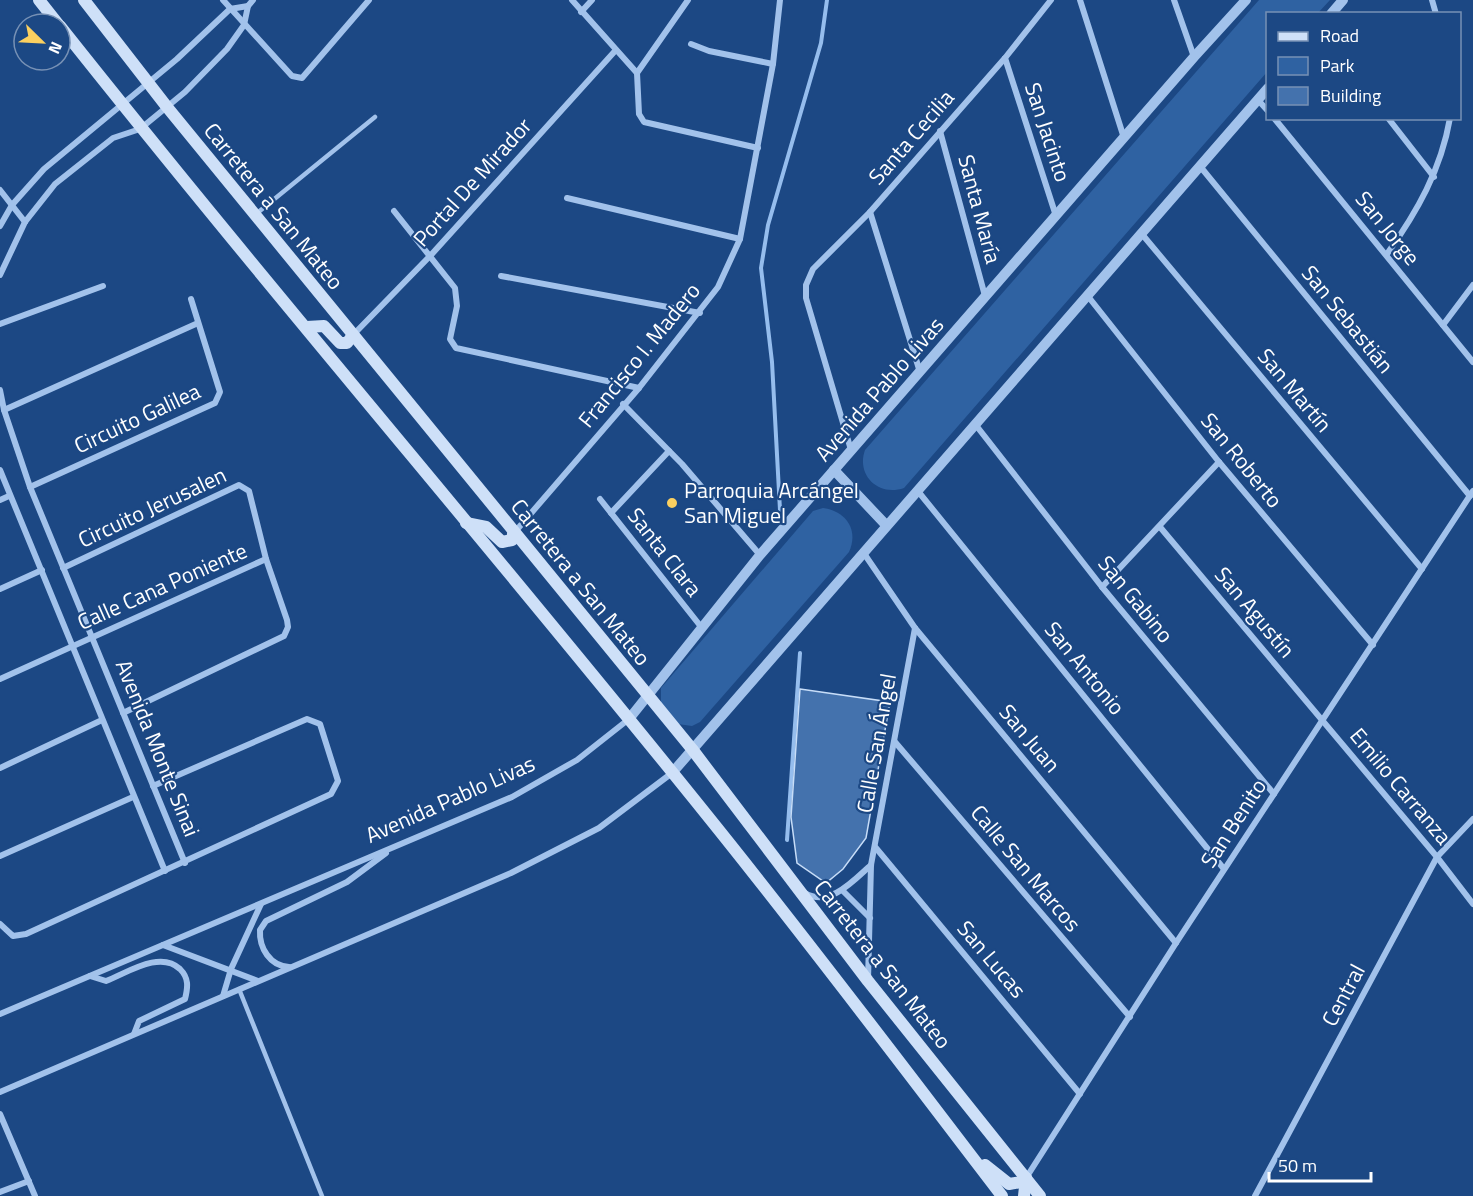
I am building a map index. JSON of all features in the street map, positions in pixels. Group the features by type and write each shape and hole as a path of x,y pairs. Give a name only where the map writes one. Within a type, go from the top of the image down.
{"main road":[{"path":"39,0 49,12"},
{"name":"Carretera a San Mateo","path":"84,0 167,107 513,534 692,749 868,981 1040,1196"},
{"path":"72,42 140,129 307,327 629,719 1002,1196"},
{"path":"307,327 324,326 340,343 347,343 353,335"},
{"path":"466,523 486,527 502,542 512,540 513,534"},
{"path":"960,1141 1006,1183 1014,1184 1026,1178"},
{"path":"1024,1196 1026,1178"}],"street":[{"path":"223,0 292,76 302,78 369,0"},
{"path":"0,275 25,222 56,184 113,138 140,129 167,107 227,49 244,25 248,6 253,0"},
{"path":"572,0 637,74"},
{"path":"581,12 592,0"},
{"path":"688,0 637,74 639,114 644,123 650,126 758,148"},
{"name":"Francisco I. Madero","path":"513,534 639,388 700,313 718,287 740,239 773,64 780,0"},
{"name":"Santa Cecilia","path":"852,452 806,298 806,285 813,269 870,212 1005,58 1051,0"},
{"path":"1080,0 1124,138"},
{"path":"1174,0 1194,57"},
{"name":"Avenida Pablo Livas","path":"0,1014 512,797 578,760 629,719 760,555 1246,0"},
{"path":"1333,12 1343,0"},
{"path":"0,226 12,205 44,169 208,32 230,9 248,6"},
{"path":"690,44 709,51 773,64"},
{"name":"Portal De Mirador","path":"353,335 431,255 615,51"},
{"name":"San Jacinto","path":"1005,58 1056,216"},
{"path":"0,1092 511,873 599,828 672,773 1266,90"},
{"path":"1258,100 1266,109"},
{"name":"San Jorge","path":"1276,120 1473,362"},
{"path":"1390,120 1434,177"},
{"path":"1387,254 1416,214 1434,177 1449,120"},
{"name":"Santa María","path":"940,131 985,296"},
{"name":"San Sebastián","path":"1199,165 1471,493"},
{"path":"0,190 25,222"},
{"path":"567,198 740,239"},
{"path":"394,211 455,288 458,297 450,339 456,348 639,388"},
{"path":"870,212 920,373"},
{"name":"San Martín","path":"1141,233 1422,569"},
{"path":"501,276 700,313"},
{"path":"1443,326 1473,285"},
{"path":"0,324 103,286"},
{"name":"San Roberto","path":"1087,295 1219,462 1373,645"},
{"name":"Circuito Galilea","path":"30,487 215,403 220,392 192,299"},
{"path":"4,410 198,323"},
{"name":"Avenida Monte Sinai","path":"0,390 4,410 30,487 185,862 165,871 0,470"},
{"path":"623,404 669,451 760,555"},
{"name":"San Gabino","path":"975,424 1102,587 1274,794"},
{"path":"611,513 669,451"},
{"path":"1102,587 1219,462"},
{"path":"834,470 886,525"},
{"name":"Circuito Jerusalen","path":"63,568 239,485 249,491 266,559 287,620 288,627 284,636 123,713"},
{"name":"San Antonio","path":"917,490 1224,868"},
{"name":"San Benito","path":"1026,1178 1224,868 1471,493"},
{"path":"0,500 9,496"},
{"name":"Santa Clara","path":"600,499 702,628"},
{"name":"San Agustín","path":"1160,527 1323,720"},
{"name":"San Juan","path":"863,551 915,628 1176,943"},
{"name":"Calle Cana Poniente","path":"0,678 266,559"},
{"path":"0,589 42,570"},
{"name":"Calle San Ángel","path":"868,981 871,865 876,848 915,628"},
{"path":"153,786 307,719 320,724 338,781 334,791 185,862"},
{"path":"0,768 102,720"},
{"name":"Emilio Carranza","path":"1323,720 1473,904"},
{"name":"Calle San Marcos","path":"895,742 1130,1017"},
{"path":"0,856 133,797"},
{"name":"Central","path":"1255,1196 1437,857 1473,819"},
{"path":"290,967 279,967 272,962 262,945 260,930 266,921 347,882 393,848"},
{"name":"San Lucas","path":"876,848 1080,1094"},
{"path":"797,888 810,896 822,898 842,890 871,865"},
{"path":"0,924 13,936 26,934 165,871"},
{"path":"842,890 870,918"},
{"path":"223,996 231,969 262,903"},
{"path":"163,945 258,981"},
{"path":"90,976 106,981 154,961 165,961 182,970 188,983 185,999 139,1021 134,1034"},
{"path":"0,1114 35,1196"},
{"path":"0,1192 28,1181"}],"lane":[{"path":"255,215 375,117"},
{"path":"239,989 322,1196"}],"green space":[{"path":"1259,0 1330,0 1319,12 1266,12 1266,73 904,488 886,489 871,482 864,468 865,450"},
{"path":"823,508 838,513 848,523 852,536 849,552 700,722 692,726 678,724 661,704 661,688 813,511"}],"building":[{"path":"800,689 890,702 866,838 843,869 826,883 797,863 791,817"}],"waterway":[{"path":"780,510 772,362 761,268 768,225 821,43 827,0"},
{"path":"787,840 800,653"}],"place":[{"name":"Parroquia Arcángel San Miguel","path":"672,503"}]}
